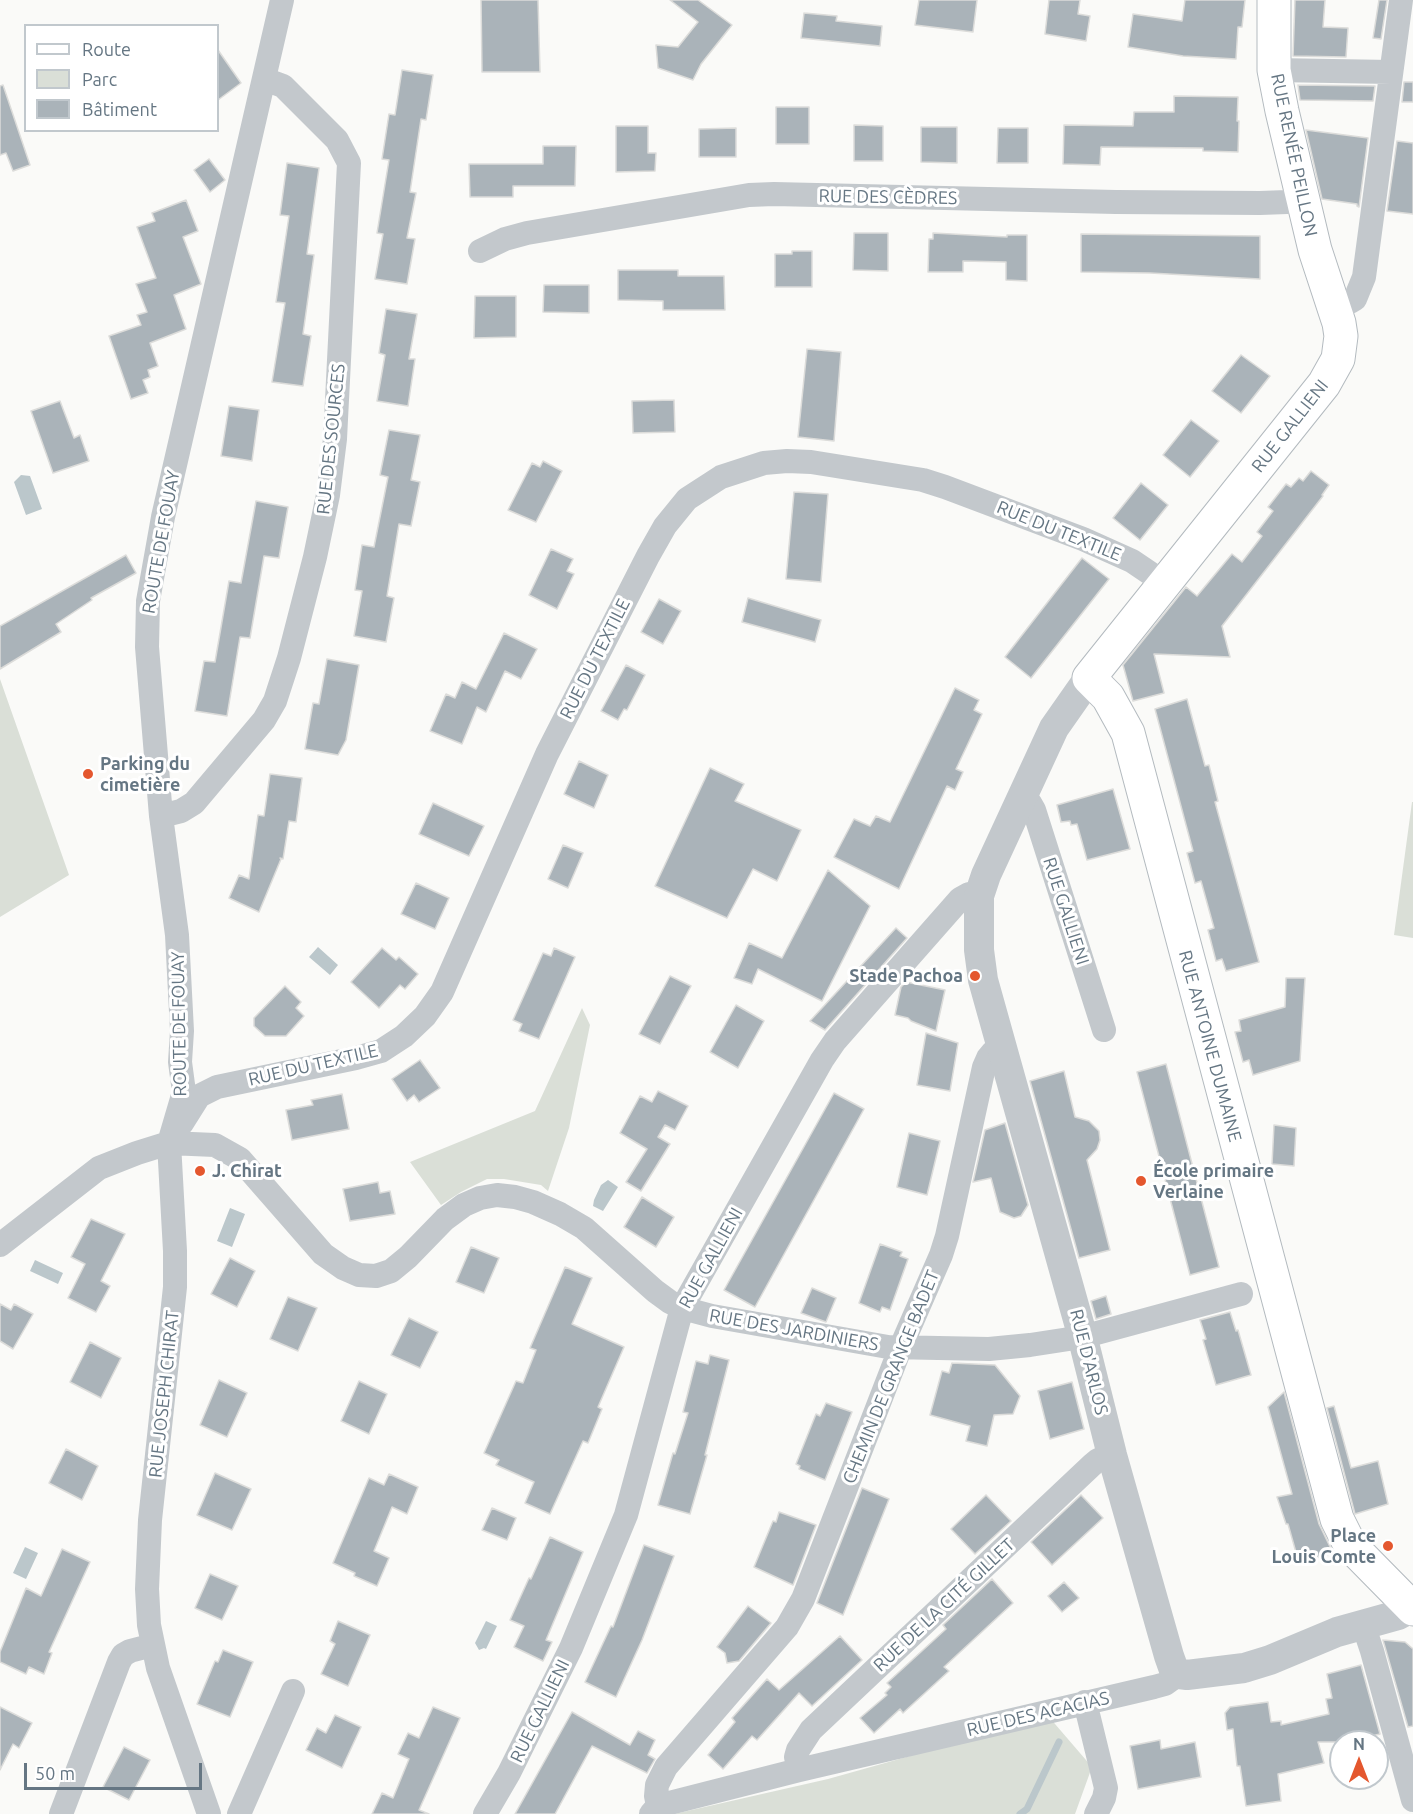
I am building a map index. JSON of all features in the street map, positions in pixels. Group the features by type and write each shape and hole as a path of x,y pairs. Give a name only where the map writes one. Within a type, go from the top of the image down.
{"main road":[{"name":"RUE RENÉE PEILLON","path":"1274,0 1274,70 1315,250 1335,307"},
{"name":"RUE GALLIENI","path":"1089,678 1324,384 1338,359 1341,336 1335,307"},
{"name":"RUE ANTOINE DUMAINE","path":"1089,678 1108,697 1128,733 1337,1519 1350,1545 1412,1609"}],"street":[{"name":"ROUTE DE FOUAY","path":"169,1143 184,1092 180,1062 182,1031 177,934 161,816 147,647 148,601 169,487 282,0"},
{"path":"1335,307 1355,299 1364,277 1401,0"},
{"path":"1274,70 1391,72"},
{"name":"RUE DES SOURCES","path":"161,816 181,811 194,803 264,720 275,700 289,658 328,495 335,439 349,163 337,140 283,86 264,79"},
{"name":"RUE DES CÈDRES","path":"480,251 505,239 527,234 749,195 1238,203 1276,203 1302,198"},
{"name":"RUE DU TEXTILE","path":"169,1143 200,1096 217,1087 381,1051 404,1036 425,1016 442,992 547,754 648,556 665,526 687,499 721,477 764,464 811,462 923,480 1083,539 1132,561 1166,584"},
{"name":"RUE GALLIENI","path":"485,1814 510,1773 561,1668 627,1515 682,1308 822,1060 835,1041 960,899 969,894 979,896 986,875 1054,728 1089,678"},
{"name":"RUE GALLIENI","path":"1021,798 1030,803 1034,810 1104,1030"},
{"path":"979,896 978,931 983,980 1002,1048"},
{"name":"RUE D'ARLOS","path":"1002,1048 1082,1337 1112,1455 1169,1656 1174,1670 1179,1674"},
{"name":"CHEMIN DE GRANGE BADET","path":"654,1810 657,1785 666,1767 787,1627 802,1599 900,1348 941,1255 984,1067 993,1052 1002,1048"},
{"path":"0,1245 99,1168 169,1143"},
{"name":"RUE DES JARDINIERS","path":"169,1143 215,1146 240,1159 323,1254 343,1268 359,1275 376,1276 391,1271 445,1219 464,1205 488,1197 515,1197 560,1214 584,1228 655,1291 682,1308 712,1317 900,1348 989,1349 1082,1337 1241,1294"},
{"name":"RUE JOSEPH CHIRAT","path":"169,1143 176,1287 148,1548 149,1625 158,1668 209,1814"},
{"name":"RUE DE LA CITÉ GILLET","path":"800,1770 796,1757 803,1740 811,1730 1092,1465 1112,1455"},
{"name":"RUE DES ACACIAS","path":"654,1810 800,1770 1165,1684 1179,1674 1244,1668 1270,1660 1323,1637 1412,1609"},
{"path":"1363,1624 1413,1800"},
{"path":"61,1814 119,1662 123,1655 130,1651 153,1645"},
{"path":"239,1814 293,1691"},
{"path":"1085,1702 1106,1788 1096,1814"}],"green space":[{"path":"0,679 69,875 0,917"},
{"path":"1413,802 1413,938 1394,935"},
{"path":"582,1008 590,1025 569,1128 548,1191 541,1185 504,1179 487,1179 441,1205 410,1162 535,1111"},
{"path":"1049,1717 1092,1767 1075,1814 674,1814 828,1779"}],"shaded area":[{"path":"21,475 30,476 42,509 26,515 14,482"},
{"path":"318,947 338,965 330,975 309,957"},
{"path":"608,1180 618,1187 603,1211 593,1206 601,1185"},
{"path":"230,1208 245,1214 232,1247 217,1241"},
{"path":"35,1260 63,1273 58,1284 30,1271"},
{"path":"25,1547 38,1553 26,1579 13,1573"},
{"path":"486,1621 497,1626 486,1649 479,1650 475,1643"}],"building":[{"path":"481,0 538,0 540,72 482,72"},
{"path":"670,0 698,0 732,25 701,64 693,80 658,68 656,45 678,47 698,22"},
{"path":"919,0 977,0 973,32 915,25"},
{"path":"1049,0 1080,0 1078,14 1090,16 1086,41 1045,34"},
{"path":"1185,0 1245,0 1242,27 1238,27 1236,59 1183,56 1128,47 1133,14 1182,21"},
{"path":"1295,0 1325,0 1323,27 1348,28 1346,57 1293,56"},
{"path":"1379,0 1387,0 1381,39 1373,38"},
{"path":"804,13 837,16 836,21 882,26 880,46 801,38"},
{"path":"219,51 241,83 219,99"},
{"path":"402,70 433,75 426,120 421,119 410,192 416,193 407,238 415,239 407,284 375,279 383,234 377,233 389,160 382,159 389,114 395,115"},
{"path":"1404,82 1413,82 1413,102 1402,102"},
{"path":"3,85 30,165 13,171 6,153 0,155 0,86"},
{"path":"1298,85 1375,86 1373,101 1300,100"},
{"path":"1174,96 1238,97 1238,152 1203,151 1203,148 1101,147 1100,165 1063,164 1064,125 1133,126 1134,112 1174,112"},
{"path":"776,107 809,107 809,144 776,144"},
{"path":"854,125 883,126 883,161 854,161"},
{"path":"616,126 648,126 648,153 656,153 655,171 616,172"},
{"path":"921,127 957,127 957,163 921,162"},
{"path":"736,128 736,157 699,157 699,129"},
{"path":"998,128 1028,128 1028,163 997,163"},
{"path":"1306,130 1368,138 1359,207 1357,204 1322,199"},
{"path":"1397,141 1413,143 1413,214 1387,211"},
{"path":"543,146 576,146 575,186 513,186 513,197 470,197 469,164 543,164"},
{"path":"209,159 225,180 210,192 194,170"},
{"path":"287,163 319,168 307,254 314,255 303,334 311,336 303,386 272,382 285,303 276,302 289,216 280,215"},
{"path":"186,200 198,231 183,237 201,284 174,295 186,329 150,343 158,366 148,370 150,377 143,380 148,393 131,399 109,336 141,325 137,315 147,312 136,284 156,278 137,227 155,221 152,213"},
{"path":"854,233 888,233 888,271 853,270"},
{"path":"933,233 1007,237 1007,235 1027,235 1027,281 1006,280 1006,262 963,261 963,272 928,272 929,239 933,239"},
{"path":"1081,234 1260,236 1260,279 1081,272"},
{"path":"792,251 812,251 812,287 775,287 775,254 792,254"},
{"path":"618,270 678,270 678,276 724,276 725,310 663,310 663,301 618,300"},
{"path":"544,285 589,285 589,313 543,312"},
{"path":"475,296 516,296 516,337 474,338"},
{"path":"386,309 417,314 409,359 415,359 408,406 377,401 385,355 379,353"},
{"path":"807,349 841,352 834,441 798,437"},
{"path":"1241,355 1270,376 1241,413 1212,391"},
{"path":"674,400 675,432 633,433 632,401"},
{"path":"60,401 74,438 80,435 89,461 53,473 31,411"},
{"path":"229,406 259,410 252,461 221,456"},
{"path":"1191,420 1219,441 1190,477 1163,455"},
{"path":"389,430 420,435 411,480 420,482 411,526 399,524 387,596 394,598 386,642 354,636 362,591 355,590 362,545 374,547 388,477 380,475"},
{"path":"543,461 562,471 536,522 508,510 532,463 540,467"},
{"path":"1311,471 1329,485 1323,496 1222,626 1230,657 1154,654 1164,693 1133,701 1123,665 1186,587 1197,596 1232,554 1242,562 1262,536 1257,532 1273,511 1268,507 1286,484 1291,487 1299,478 1303,481"},
{"path":"1141,483 1168,505 1140,540 1113,518"},
{"path":"794,492 828,494 821,582 786,579"},
{"path":"256,501 288,507 279,558 264,556 250,638 240,637 227,716 195,711 204,661 215,662 229,581 241,583"},
{"path":"551,549 573,559 567,571 574,574 557,609 529,595"},
{"path":"126,555 136,573 91,598 92,600 56,624 61,632 0,669 0,626"},
{"path":"1082,558 1109,579 1031,678 1005,657"},
{"path":"748,598 821,620 815,642 742,622"},
{"path":"659,599 681,611 663,644 641,632"},
{"path":"504,633 537,649 521,679 505,671 486,712 477,707 462,744 430,731 446,694 455,698 462,682 476,689"},
{"path":"327,659 359,665 346,740 338,755 305,749 313,703 319,704"},
{"path":"626,665 645,675 627,710 624,709 618,720 601,711"},
{"path":"955,688 979,700 974,710 982,714 956,769 963,772 955,790 947,786 899,889 834,857 854,819 870,826 876,816 890,822"},
{"path":"1187,699 1205,766 1209,765 1218,801 1215,802 1259,962 1226,971 1222,959 1216,961 1208,930 1214,928 1201,881 1195,883 1187,853 1193,851 1155,709"},
{"path":"579,761 608,775 594,808 564,794"},
{"path":"710,768 744,784 735,801 801,830 777,881 753,869 727,918 655,886"},
{"path":"270,774 302,778 296,822 289,821 283,859 280,858 259,912 229,898 239,875 249,879 258,815 264,816"},
{"path":"1113,789 1130,849 1087,860 1077,824 1071,825 1070,821 1061,822 1057,805"},
{"path":"433,803 484,826 469,856 419,834"},
{"path":"563,845 583,853 568,888 548,879"},
{"path":"828,870 870,906 822,1001 758,969 752,984 734,978 749,943 782,958"},
{"path":"416,883 449,898 435,929 401,914"},
{"path":"896,928 907,938 825,1030 810,1021"},
{"path":"382,948 396,960 399,957 418,974 405,989 400,985 379,1008 351,982"},
{"path":"554,948 575,957 539,1039 519,1031 522,1024 513,1020 543,953 551,956"},
{"path":"670,976 691,986 660,1044 639,1034"},
{"path":"1286,978 1305,978 1300,1061 1253,1075 1249,1060 1243,1062 1235,1032 1241,1031 1239,1020 1285,1007"},
{"path":"906,982 945,990 936,1031 908,1018 895,1015 901,987"},
{"path":"285,986 301,1002 296,1008 304,1016 286,1036 265,1036 254,1026 254,1018"},
{"path":"736,1005 764,1021 738,1068 710,1052"},
{"path":"926,1033 958,1043 950,1091 917,1085"},
{"path":"420,1060 440,1088 419,1102 414,1095 407,1101 392,1079"},
{"path":"1166,1064 1219,1267 1190,1275 1137,1072"},
{"path":"1064,1071 1075,1117 1089,1121 1099,1131 1100,1140 1097,1149 1087,1160 1110,1250 1079,1258 1030,1081"},
{"path":"658,1091 688,1106 675,1130 665,1125 658,1137 670,1144 641,1191 626,1182 647,1149 620,1133 640,1096 652,1102"},
{"path":"834,1093 864,1109 755,1307 724,1290"},
{"path":"342,1094 349,1129 292,1140 286,1110 313,1105 311,1100"},
{"path":"1005,1123 1028,1205 1021,1216 1014,1218 1000,1212 991,1178 973,1182 985,1130"},
{"path":"1274,1125 1296,1128 1294,1166 1272,1164"},
{"path":"909,1133 940,1141 927,1195 897,1187"},
{"path":"378,1182 380,1193 390,1191 395,1214 350,1221 343,1189"},
{"path":"642,1197 674,1217 656,1247 624,1227"},
{"path":"91,1219 125,1234 101,1281 110,1286 96,1312 68,1298 85,1264 71,1257"},
{"path":"880,1244 902,1252 900,1256 908,1259 890,1310 882,1307 880,1312 859,1303"},
{"path":"471,1247 499,1258 484,1293 456,1282"},
{"path":"230,1258 255,1271 237,1307 211,1294"},
{"path":"565,1267 592,1278 572,1324 624,1347 598,1407 602,1409 588,1443 583,1441 550,1514 525,1503 534,1482 496,1465 499,1460 484,1453 516,1381 523,1383 536,1350 530,1348"},
{"path":"812,1288 836,1298 826,1322 801,1313"},
{"path":"1106,1296 1111,1314 1096,1319 1091,1301"},
{"path":"288,1297 317,1308 298,1351 270,1339"},
{"path":"0,1304 11,1310 14,1304 33,1314 13,1349 0,1341"},
{"path":"1230,1312 1236,1331 1238,1330 1251,1375 1216,1385 1203,1340 1206,1339 1200,1320"},
{"path":"409,1318 438,1332 420,1368 391,1355"},
{"path":"90,1342 121,1358 101,1398 70,1382"},
{"path":"710,1355 729,1360 705,1455 707,1455 690,1514 658,1505 673,1453 675,1454 688,1413 683,1412 696,1361 708,1364"},
{"path":"952,1363 995,1365 1020,1396 1013,1414 994,1415 987,1446 966,1441 970,1426 930,1415 942,1371 949,1373"},
{"path":"219,1380 247,1393 227,1437 200,1425"},
{"path":"359,1381 387,1394 369,1434 341,1421"},
{"path":"1072,1382 1084,1429 1050,1439 1038,1391"},
{"path":"1284,1392 1319,1524 1333,1553 1299,1563 1288,1524 1286,1524 1277,1497 1292,1494 1268,1407"},
{"path":"826,1403 852,1412 825,1480 799,1469 800,1466 796,1464 816,1414 820,1416"},
{"path":"1334,1406 1351,1468 1378,1461 1388,1504 1355,1514 1327,1408"},
{"path":"66,1449 98,1466 82,1500 49,1483"},
{"path":"215,1473 251,1489 232,1530 197,1515"},
{"path":"389,1474 418,1487 407,1514 392,1507 374,1551 389,1558 377,1586 333,1563 369,1478 384,1485"},
{"path":"862,1488 889,1499 843,1615 817,1603"},
{"path":"986,1495 1011,1521 975,1554 951,1529"},
{"path":"1081,1495 1103,1518 1052,1565 1031,1542"},
{"path":"492,1508 516,1518 507,1540 482,1530"},
{"path":"779,1512 816,1525 793,1585 754,1567"},
{"path":"550,1537 583,1552 546,1640 552,1642 543,1661 514,1647 524,1626 510,1620"},
{"path":"644,1545 674,1556 642,1640 616,1697 585,1682 611,1626 613,1627"},
{"path":"62,1549 90,1562 49,1652 52,1653 44,1674 29,1667 26,1674 0,1662 0,1652 26,1588 41,1596"},
{"path":"210,1574 238,1586 222,1620 195,1608"},
{"path":"992,1579 1013,1603 944,1667 949,1671 903,1713 900,1709 874,1733 860,1718 887,1695 885,1693 891,1687 887,1683 946,1629 943,1625"},
{"path":"1064,1582 1079,1598 1062,1612 1048,1596"},
{"path":"748,1606 771,1623 739,1661 727,1663 725,1653 717,1647"},
{"path":"338,1621 370,1635 348,1686 321,1674 335,1644 330,1641"},
{"path":"840,1636 862,1660 812,1706 799,1693 757,1740 752,1736 723,1769 708,1755 735,1722 732,1718 767,1679 779,1690"},
{"path":"1383,1640 1405,1642 1413,1649 1413,1726 1408,1727"},
{"path":"223,1650 253,1662 230,1717 197,1704 215,1661 218,1662"},
{"path":"1361,1665 1379,1730 1329,1730 1329,1742 1318,1742 1324,1763 1278,1774 1281,1801 1246,1806 1240,1766 1237,1766 1233,1729 1227,1730 1225,1713 1230,1707 1268,1702 1271,1722 1281,1721 1281,1725 1329,1714 1326,1699 1332,1698 1327,1674"},
{"path":"0,1707 32,1723 19,1748 13,1744 0,1770"},
{"path":"433,1707 460,1718 419,1810 429,1814 372,1814 382,1793 393,1798 409,1759 398,1754 408,1733 419,1738"},
{"path":"572,1712 630,1745 638,1731 655,1740 648,1755 655,1759 647,1773 592,1746 555,1814 515,1814"},
{"path":"335,1715 361,1727 342,1768 306,1750 317,1728 326,1733"},
{"path":"1160,1740 1161,1749 1195,1742 1201,1777 1138,1789 1130,1746"},
{"path":"124,1747 150,1760 129,1800 103,1787"}],"waterway":[{"path":"1020,1814 1027,1809 1059,1742"}],"place":[{"name":"Parking du cimetière","path":"88,774"},
{"name":"Stade Pachoa","path":"975,976"},
{"name":"J. Chirat","path":"200,1171"},
{"name":"École primaire Verlaine","path":"1141,1181"},
{"name":"Place Louis Comte","path":"1388,1546"}]}
